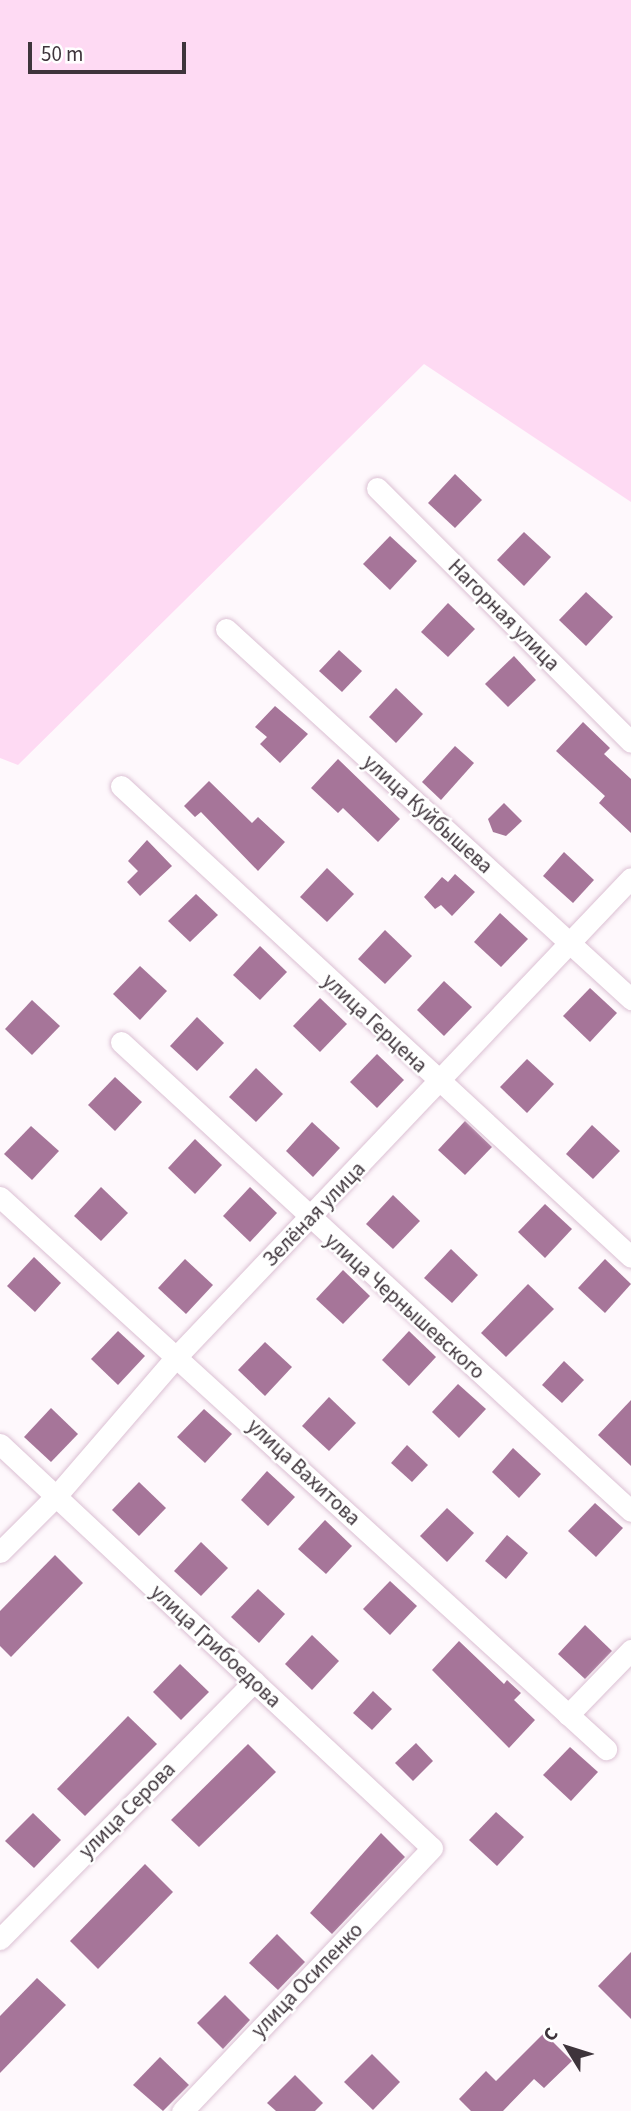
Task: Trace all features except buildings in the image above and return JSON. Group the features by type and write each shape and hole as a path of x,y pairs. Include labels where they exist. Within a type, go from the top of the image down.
{"street":[{"name":"Нагорная улица","path":"377,488 631,742"},
{"name":"улица Куйбышева","path":"226,629 631,999"},
{"name":"улица Герцена","path":"121,786 440,1084 631,1257"},
{"name":"Зелёная улица","path":"0,1552 57,1495 177,1356 440,1084 631,878"},
{"name":"улица Чернышевского","path":"121,1042 310,1220 631,1511"},
{"name":"улица Вахитова","path":"0,1197 606,1749"},
{"name":"улица Грибоедова","path":"0,1444 432,1848"},
{"path":"568,1715 631,1650"},
{"name":"улица Серова","path":"0,1939 254,1681"},
{"name":"улица Осипенко","path":"182,2111 432,1848"}],"shaded area":[{"path":"0,0 631,0 631,502 424,364 18,765 0,758"}]}
